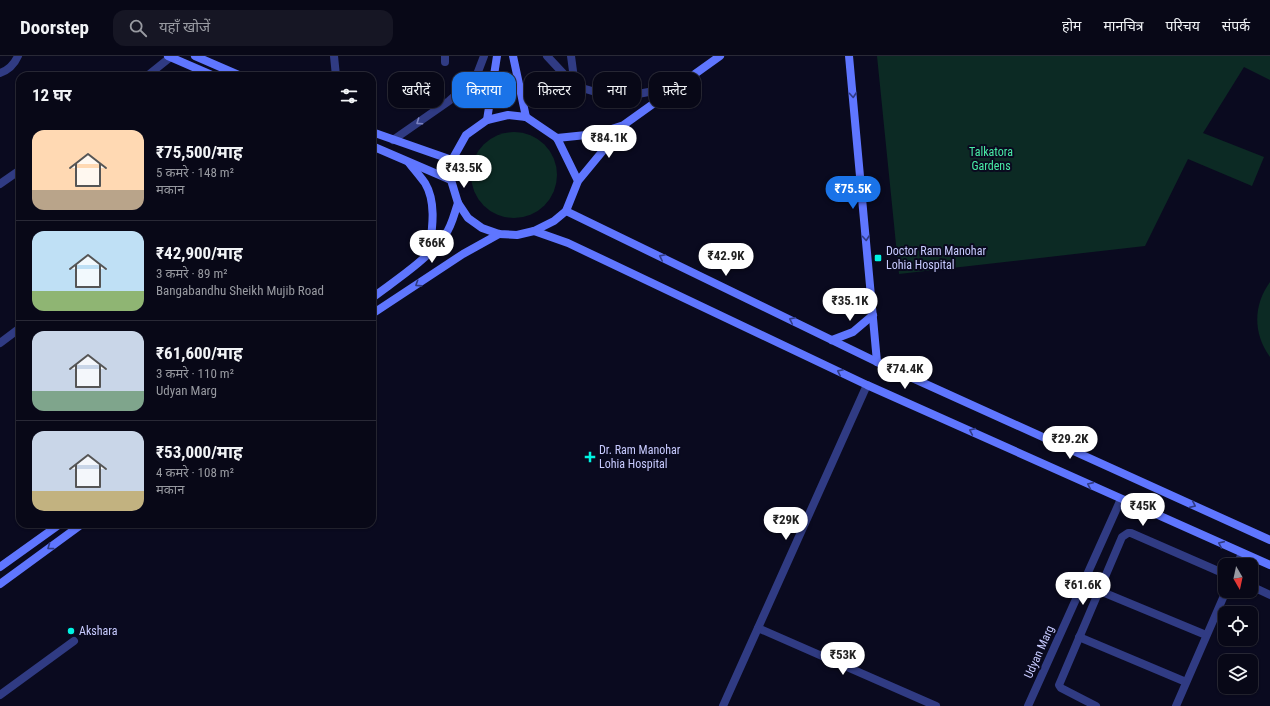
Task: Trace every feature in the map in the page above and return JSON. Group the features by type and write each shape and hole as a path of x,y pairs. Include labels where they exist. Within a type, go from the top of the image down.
{"main road":[{"path":"195,56 232,72"},
{"path":"487,120 496,56"},
{"path":"513,56 526,117"},
{"path":"694,72 711,58 720,56"},
{"path":"849,56 877,362"},
{"path":"171,57 205,72"},
{"path":"578,181 557,138 526,117 508,115 487,120 466,135 452,160 451,180 458,203 468,218 482,228 499,234 517,235 534,231 554,222 566,211 578,181 625,124 649,106"},
{"path":"557,138 596,134 625,124"},
{"path":"376,134 452,160"},
{"path":"376,148 451,180"},
{"path":"409,163 424,182 432,203 431,235 428,254"},
{"path":"376,295 428,254 445,234 452,222 458,203"},
{"path":"566,211 877,362 1270,540"},
{"path":"534,231 568,243 632,272 867,385 1270,565"},
{"path":"376,311 463,254 499,234"},
{"path":"832,340 853,332 873,315"},
{"path":"0,567 54,528"},
{"path":"0,584 77,528"}],"street":[{"path":"0,73 8,70 15,63 18,56"},
{"path":"334,56 336,72"},
{"path":"393,140 449,102 476,78 484,56"},
{"path":"547,56 562,72"},
{"path":"571,56 573,72"},
{"path":"152,72 171,57"},
{"path":"585,89 606,95 638,94 649,92"},
{"path":"0,184 16,173"},
{"path":"0,343 16,331"},
{"path":"723,706 867,385"},
{"name":"Udyan Marg","path":"1028,706 1121,499"},
{"path":"1096,706 1060,688 1059,685 1122,537 1128,533 1218,571"},
{"path":"1240,558 1242,553"},
{"path":"1083,584 1206,635"},
{"path":"1258,589 1270,595"},
{"path":"1176,706 1223,598"},
{"path":"758,628 936,706"},
{"path":"1079,637 1186,682"},
{"path":"0,695 74,641"}],"green space":[{"name":"Talkatora Gardens","path":"877,56 1270,56 1270,80 1244,67 1203,133 1264,157 1252,186 1188,159 1145,246 899,274"},
{"path":"514,132 531,135 545,144 554,158 557,175 554,192 545,206 531,215 514,218 497,215 483,206 474,192 471,175 474,158 483,144 497,135"},
{"path":"1270,282 1270,357 1260,339 1257,320 1260,300"}],"place":[{"name":"Doctor Ram Manohar Lohia Hospital","path":"878,258"},
{"name":"Dr. Ram Manohar Lohia Hospital","path":"590,457"},
{"name":"Akshara","path":"71,631"}]}
